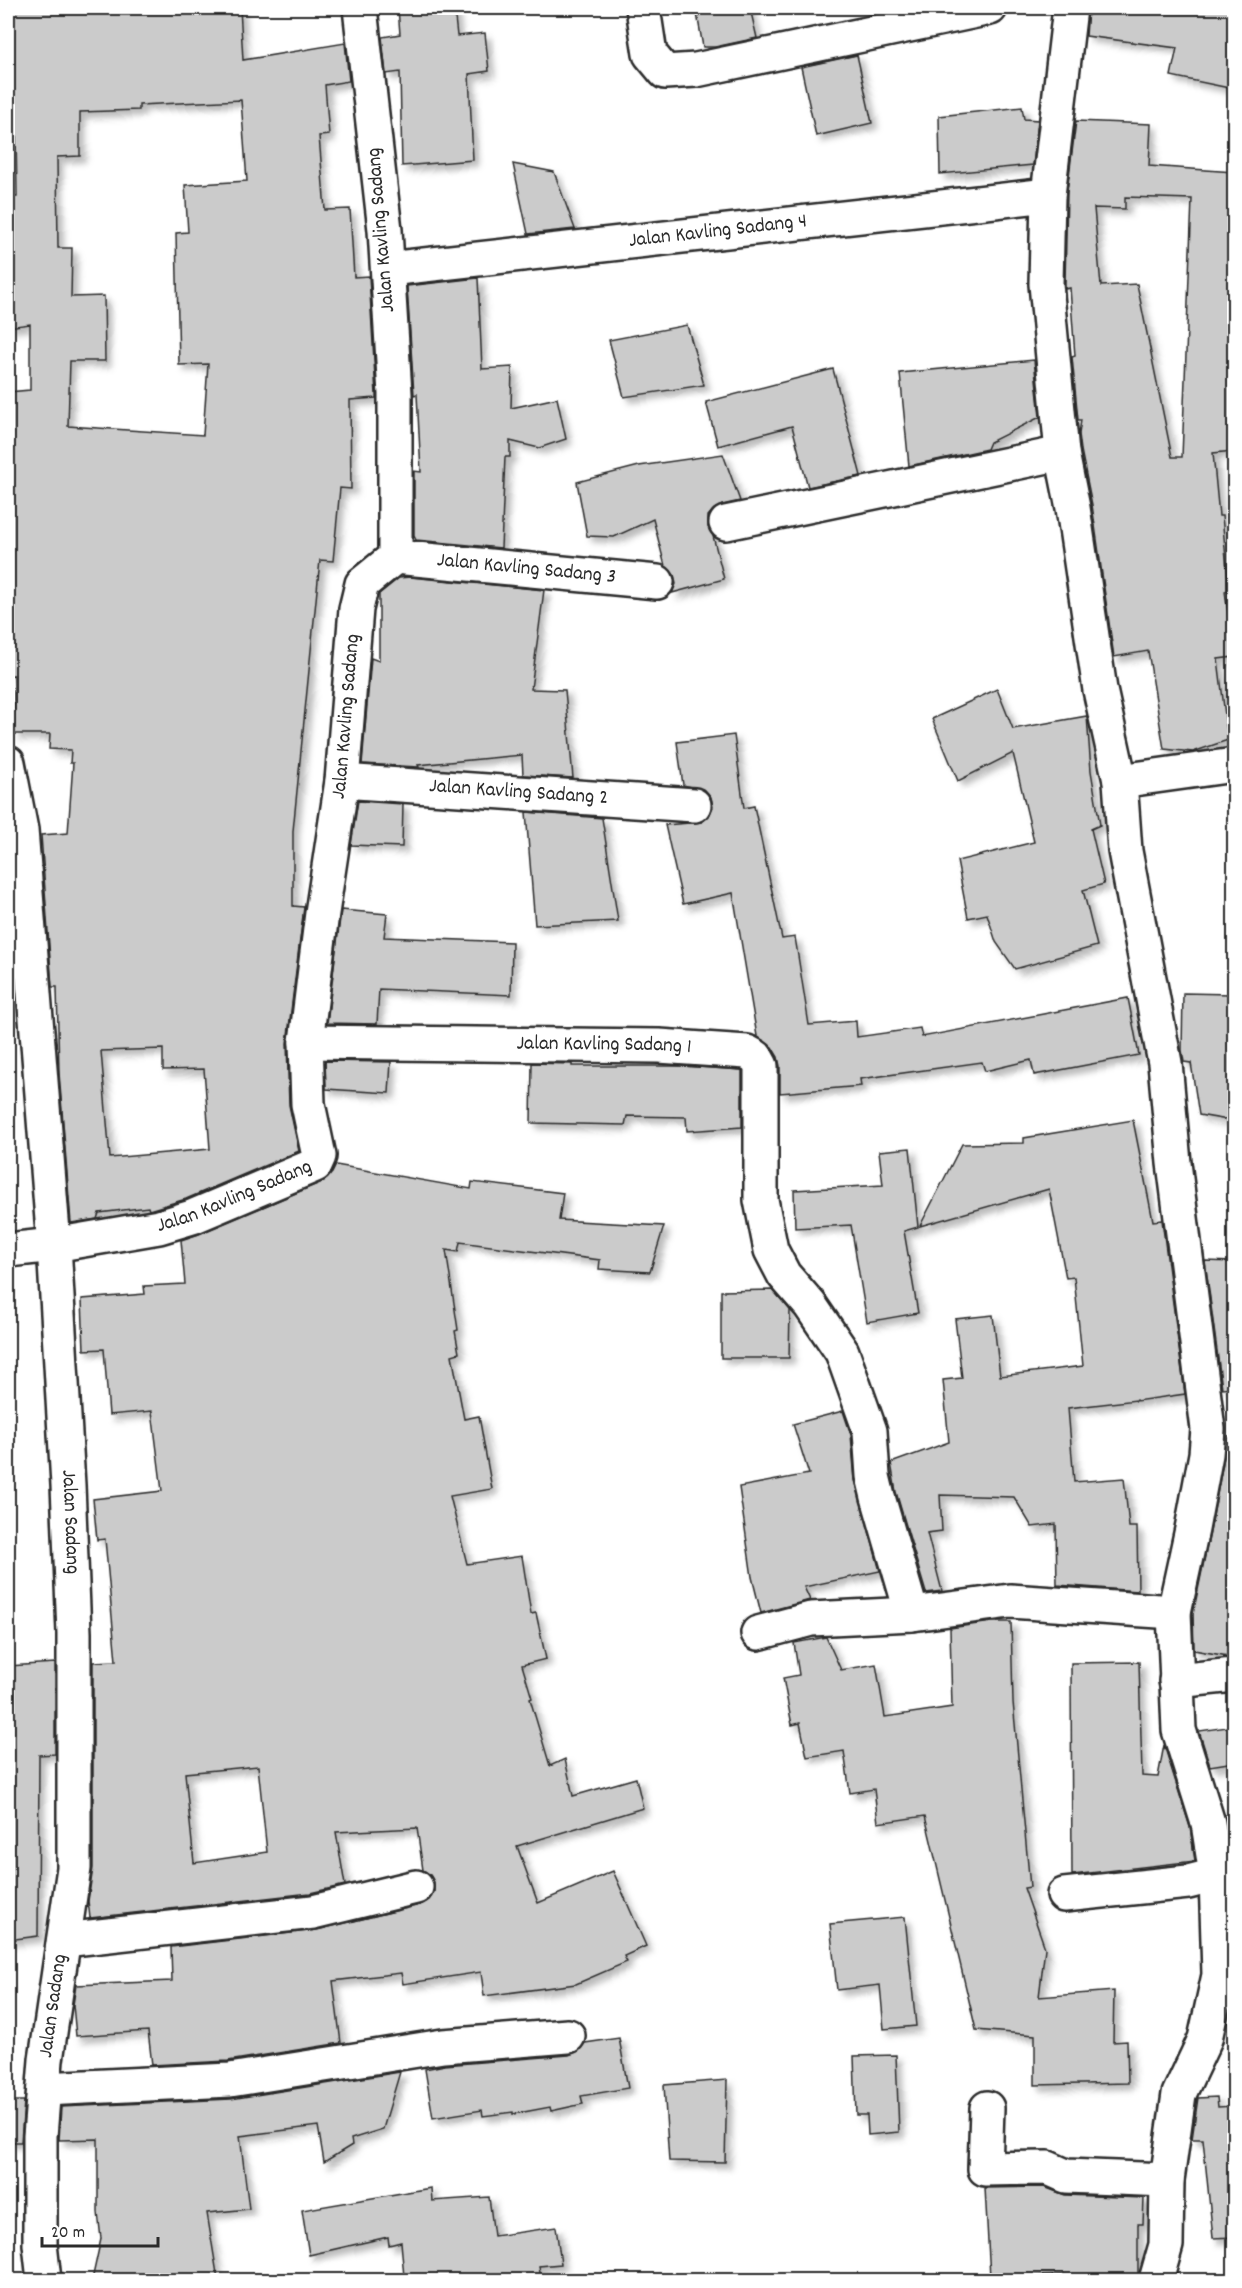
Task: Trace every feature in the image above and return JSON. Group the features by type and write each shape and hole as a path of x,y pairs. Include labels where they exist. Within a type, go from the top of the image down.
{"street":[{"name":"Jalan Kavling Sadang","path":"8,1250 54,1245 159,1227 192,1217 315,1165 319,1156 308,1104 306,1042 342,781 356,609 362,584 395,557 395,394 385,230 360,8"},
{"path":"643,8 650,54 665,72 696,70 990,8"},
{"path":"1070,8 1048,195 1046,284 1062,453 1073,508 1100,690 1120,781 1125,851 1165,1063 1174,1163 1208,1430 1206,1454 1192,1529 1174,1612 1179,1730 1208,1823 1216,1875 1219,1975 1205,2039 1179,2094 1167,2180 1166,2245 1156,2280"},
{"name":"Jalan Kavling Sadang 4","path":"387,269 1048,195"},
{"path":"726,523 1062,453"},
{"name":"Jalan Kavling Sadang 3","path":"395,557 657,582"},
{"path":"1120,781 1234,765"},
{"name":"Jalan Sadang","path":"9,776 21,831 54,1245 74,1633 74,1868 44,2089 40,2148 40,2244 44,2280"},
{"name":"Jalan Kavling Sadang 2","path":"342,781 694,805"},
{"name":"Jalan Kavling Sadang 1","path":"306,1042 659,1046 747,1052 756,1057 761,1066 761,1200 771,1251 784,1275 810,1305 842,1352 870,1431 873,1476 912,1614"},
{"path":"758,1633 811,1619 912,1614 1010,1601 1174,1612"},
{"path":"1176,1681 1234,1675"},
{"path":"1064,1895 1188,1882 1216,1875"},
{"path":"63,1940 313,1912 416,1887"},
{"path":"44,2089 230,2080 443,2046 568,2036"},
{"path":"987,2108 985,2169 1048,2168 1066,2176 1167,2180"}],"building":[{"path":"8,8 240,8 243,60 345,43 349,81 325,85 329,135 319,136 325,210 350,209 354,277 369,276 376,395 376,398 350,400 351,489 340,488 333,561 320,560 293,831 293,906 304,907 287,1043 289,1105 299,1151 186,1199 149,1210 148,1207 99,1213 97,1219 71,1223 59,1073 57,987 52,987 41,835 68,833 73,763 70,763 71,750 49,749 50,734 14,734 14,675 8,676 8,392 30,390 30,324 8,327 8,197 17,197 16,131 8,132","holes":["241,100 247,181 185,185 188,232 176,233 179,365 208,364 203,435 68,426 70,361 105,361 104,296 71,297 72,248 58,248 57,157 80,156 80,112 139,110 139,105","163,1049 163,1070 204,1069 210,1149 110,1158 101,1051"]},
{"path":"398,8 454,8 457,36 485,33 489,71 469,74 473,160 402,166 400,72 386,74 382,37 400,34"},
{"path":"696,8 750,8 757,38 715,47 703,47"},
{"path":"1088,8 1234,8 1234,89 1171,76 1177,48 1086,36"},
{"path":"857,55 872,123 816,136 801,67"},
{"path":"1022,107 1024,119 1038,120 1033,165 940,174 939,116"},
{"path":"1076,121 1151,124 1149,166 1234,172 1234,451 1213,453 1219,516 1222,516 1229,590 1225,591 1234,657 1218,659 1228,740 1193,752 1164,749 1148,651 1114,657 1092,505 1079,434 1081,420 1078,420 1072,357 1075,356 1070,288 1065,289 1067,192","holes":["1125,197 1192,199 1182,457 1172,457 1137,284 1101,286 1094,208 1125,209"]},
{"path":"513,164 554,172 575,229 528,234"},
{"path":"478,278 482,369 512,367 511,408 557,398 566,439 539,448 510,441 510,457 505,457 501,548 416,540 414,536 414,471 421,472 417,394 414,395 407,286"},
{"path":"687,325 704,385 624,397 609,340"},
{"path":"1034,360 1040,417 990,442 987,449 909,466 900,373"},
{"path":"833,369 861,476 808,487 792,426 718,446 706,402"},
{"path":"723,454 740,501 722,505 708,516 708,527 713,536 724,579 672,593 676,584 674,575 665,566 653,519 614,537 587,536 577,482 639,466"},
{"path":"410,577 544,590 531,689 565,690 573,778 523,775 522,755 418,765 419,767 362,764 371,658 379,661 379,594 399,578"},
{"path":"997,689 1013,729 1087,716 1091,771 1100,825 1091,829 1104,884 1083,890 1097,946 1015,969 996,942 987,914 968,918 957,861 1034,842 1013,753 958,781 932,719"},
{"path":"734,735 744,808 754,806 782,939 795,937 809,1025 856,1021 857,1037 920,1028 922,1037 1128,998 1139,1055 1034,1075 1031,1060 985,1071 982,1062 860,1079 861,1086 780,1093 778,1057 772,1047 757,1036 733,893 683,904 665,825 702,822 709,816 713,807 711,797 705,790 683,785 677,742"},
{"path":"358,801 403,804 402,847 351,845"},
{"path":"526,812 602,818 618,921 535,925"},
{"path":"341,910 387,914 384,937 512,942 511,995 379,989 377,1024 327,1023"},
{"path":"1183,993 1231,994 1230,1033 1234,1034 1234,1121 1199,1115 1191,1063 1184,1062 1182,1050"},
{"path":"325,1061 391,1062 389,1093 326,1089"},
{"path":"532,1063 572,1064 572,1066 682,1066 742,1070 742,1127 687,1131 686,1117 627,1116 625,1125 531,1123"},
{"path":"1133,1120 1153,1221 1162,1220 1185,1394 1068,1408 1074,1482 1124,1478 1129,1527 1137,1527 1138,1591 1057,1585 1056,1524 1032,1527 1014,1497 940,1495 942,1531 927,1533 942,1591 926,1593 896,1492 891,1463 949,1442 943,1380 962,1378 955,1319 993,1315 1000,1376 1083,1366 1074,1277 1066,1278 1049,1189 920,1226 962,1144 1024,1143 1024,1138"},
{"path":"910,1148 918,1227 904,1231 918,1313 867,1322 851,1225 795,1228 794,1190 883,1185 879,1151"},
{"path":"336,1165 471,1189 472,1182 563,1193 559,1220 664,1226 650,1272 599,1269 600,1260 460,1242 458,1252 446,1250 458,1330 455,1331 459,1353 452,1355 464,1419 479,1416 492,1489 450,1496 467,1564 522,1556 531,1614 536,1613 546,1659 522,1665 550,1766 565,1759 573,1796 636,1778 643,1808 517,1846 538,1903 613,1871 646,1946 624,1956 627,1962 576,1984 484,1996 481,1972 403,1984 401,1973 333,1981 341,2043 228,2061 152,2065 148,2031 76,2036 73,2005 76,1985 172,1981 171,1947 317,1930 420,1905 429,1900 434,1892 434,1882 423,1870 417,1828 336,1832 345,1885 310,1893 90,1918 88,1901 93,1868 93,1662 116,1661 105,1539 97,1540 93,1499 162,1491 152,1411 109,1415 104,1349 84,1350 82,1299 145,1294 144,1286 185,1284 181,1240 322,1182 332,1173","holes":["258,1766 267,1852 194,1863 185,1773"]},
{"path":"1205,1261 1234,1262 1234,1387 1222,1388"},
{"path":"773,1290 790,1310 789,1358 721,1358 721,1291"},
{"path":"843,1411 851,1435 855,1480 880,1571 804,1587 810,1600 761,1613 752,1577 739,1487 809,1474 793,1424"},
{"path":"1226,1436 1234,1436 1234,1657 1194,1650 1193,1614 1224,1457"},
{"path":"992,1622 1011,1622 1013,1702 1030,1887 1024,1888 1045,1948 1039,1997 1114,1991 1113,2042 1127,2041 1128,2083 1035,2085 1035,2035 976,2030 925,1816 878,1823 874,1789 850,1793 844,1751 807,1757 800,1723 792,1725 783,1678 799,1675 794,1643 826,1637 841,1670 876,1664 885,1717 952,1707 950,1628"},
{"path":"1139,1662 1142,1776 1158,1777 1164,1745 1190,1827 1195,1861 1072,1875 1071,1663"},
{"path":"55,1663 55,1754 39,1755 38,1936 8,1940 8,1666"},
{"path":"1234,1726 1234,1762 1210,1766 1199,1731"},
{"path":"905,1917 916,2026 884,2029 880,1985 837,1990 830,1924"},
{"path":"619,2038 628,2088 581,2096 583,2104 551,2111 550,2107 513,2114 513,2112 483,2116 482,2110 433,2118 425,2069 445,2065 569,2055 579,2051 585,2043"},
{"path":"896,2055 899,2132 868,2135 867,2115 856,2115 854,2056"},
{"path":"400,2072 383,2129 351,2139 352,2145 324,2162 318,2126 240,2136 249,2209 207,2213 218,2280 92,2280 101,2239 98,2212 98,2139 59,2140 61,2107 231,2099"},
{"path":"727,2080 725,2162 669,2161 664,2085"},
{"path":"1217,2097 1218,2107 1234,2106 1234,2237 1213,2238 1203,2139 1192,2139 1198,2098"},
{"path":"8,2101 24,2101 21,2142 8,2142"},
{"path":"1044,2187 1065,2195 1144,2198 1143,2224 1138,2224 1138,2278 1064,2280 1064,2275 990,2277 985,2188"},
{"path":"431,2188 432,2201 489,2197 494,2236 556,2227 561,2264 539,2266 541,2280 431,2280 430,2275 404,2277 401,2242 389,2245 388,2237 309,2255 302,2210"}]}
